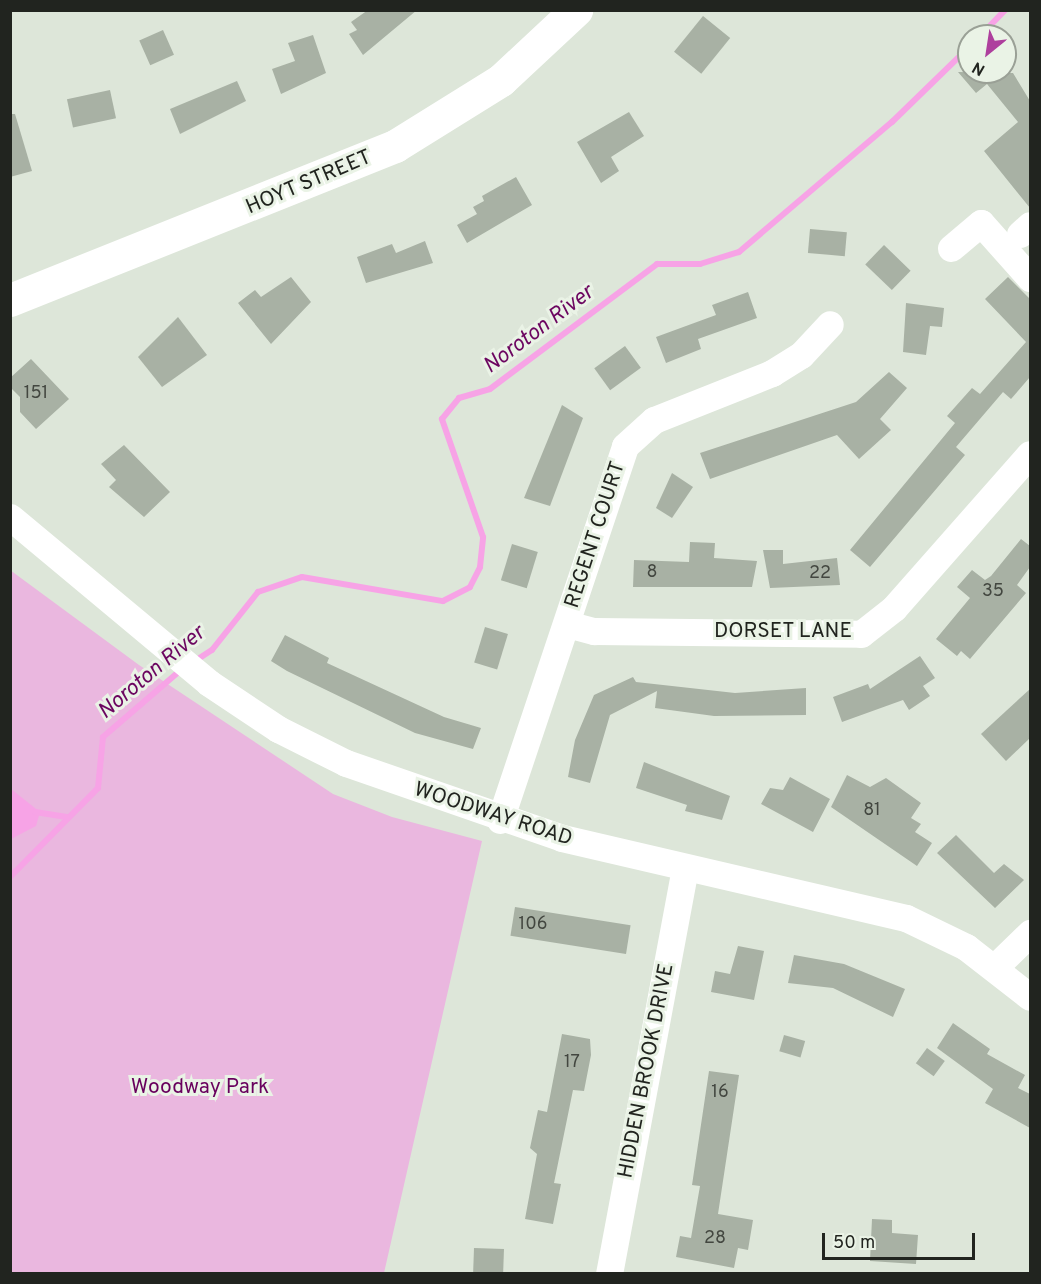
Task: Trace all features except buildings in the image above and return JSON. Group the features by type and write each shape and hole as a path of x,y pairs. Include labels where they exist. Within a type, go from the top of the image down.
{"main road":[{"name":"HOYT STREET","path":"10,300 404,141 501,80 576,10"}],"street":[{"path":"951,248 981,223 1030,278"},
{"name":"REGENT COURT","path":"500,820 567,624 612,474 636,432 772,374 801,355 830,324"},
{"name":"DORSET LANE","path":"567,624 594,631 861,634 894,608 1030,454"},
{"name":"WOODWAY ROAD","path":"10,517 198,674 304,743 500,820 686,869 906,918 994,967 1030,997"},
{"name":"HIDDEN BROOK DRIVE","path":"609,1274 686,869"},
{"path":"994,967 1030,933"}],"green space":[{"name":"Woodway Park","path":"10,570 139,665 333,794 392,817 482,841 384,1273 11,1273"}],"shaded area":[{"path":"11,789 40,812 36,826 11,839"}],"waterway":[{"name":"Noroton River","path":"992,24 1005,10"},
{"name":"Noroton River","path":"195,661 212,650 258,592 302,577 443,601 470,587 480,567 483,537 442,419 459,398 490,389 657,264 700,264 739,252 892,122 957,59"},
{"name":"Noroton River","path":"10,877 98,788 103,737 181,670"},
{"path":"35,812 67,817"}]}
